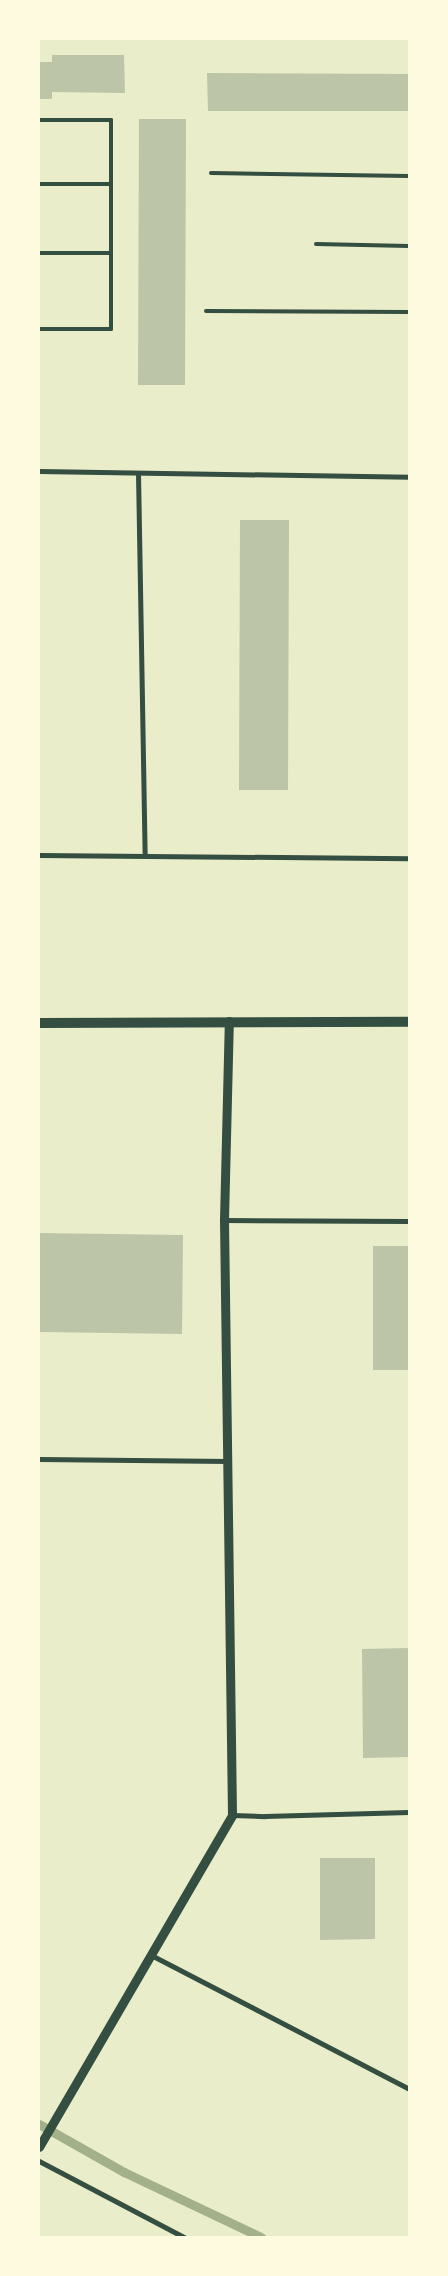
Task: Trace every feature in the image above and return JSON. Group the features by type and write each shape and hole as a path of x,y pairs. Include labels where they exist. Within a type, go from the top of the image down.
{"main road":[{"path":"39,1022 409,1022"}],"street":[{"path":"39,471 409,477"},
{"path":"138,473 145,856"},
{"path":"39,855 409,858"},
{"path":"40,2145 232,1815 224,1220 229,1021"},
{"path":"224,1220 409,1221"},
{"path":"39,1460 228,1461"},
{"path":"232,1815 265,1816 409,1812"},
{"path":"151,1955 409,2089"},
{"path":"39,2161 184,2237"}],"lane":[{"path":"39,120 111,120 111,330 39,329"},
{"path":"211,172 409,176"},
{"path":"39,184 111,184"},
{"path":"316,244 409,246"},
{"path":"39,253 111,253"},
{"path":"206,311 409,312"}],"building":[{"path":"52,55 124,55 125,93 52,92 52,99 39,99 39,62 52,62"},
{"path":"207,73 409,74 409,111 208,111"},
{"path":"139,119 186,119 185,385 138,385"},
{"path":"240,520 289,520 288,790 239,790"},
{"path":"39,1233 183,1235 182,1334 39,1332"},
{"path":"373,1246 409,1246 409,1370 373,1370"},
{"path":"409,1648 409,1757 363,1758 362,1649"},
{"path":"320,1858 375,1858 375,1939 320,1940"}],"waterway":[{"path":"39,2124 124,2172 261,2237"}]}
